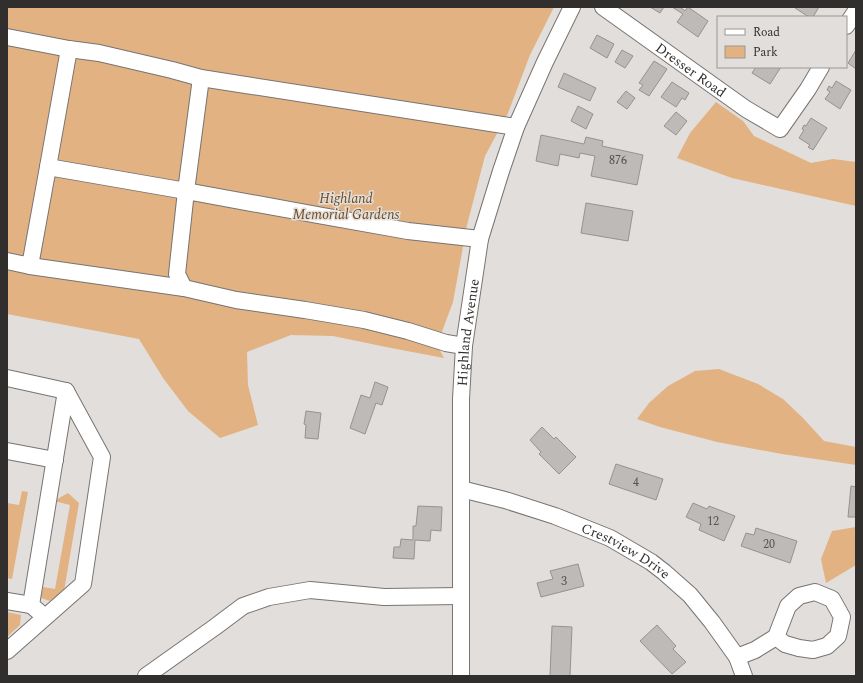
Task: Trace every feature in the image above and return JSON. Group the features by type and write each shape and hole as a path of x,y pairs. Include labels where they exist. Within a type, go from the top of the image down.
{"street":[{"name":"Highland Avenue","path":"461,676 461,399 464,346 480,239 516,127 545,62 572,7"},
{"name":"Dresser Road","path":"603,7 746,109 780,129 820,68"},
{"path":"847,24 856,11"},
{"path":"7,37 100,54 201,78 516,127"},
{"path":"30,266 69,49"},
{"path":"184,288 177,274 201,78"},
{"path":"48,167 400,229 480,239"},
{"path":"7,262 184,288 236,300 364,320 408,331 446,343 464,346"},
{"path":"7,378 66,391 102,457 83,584 7,651"},
{"path":"32,605 66,391"},
{"path":"7,451 55,460"},
{"name":"Crestview Drive","path":"462,489 505,500 555,516 610,538 651,562 690,595 712,622 737,657 744,676"},
{"path":"146,676 243,606 269,597 310,590 384,597 460,596"},
{"path":"7,601 32,605 45,617"},
{"path":"737,657 755,650 776,637"}],"green space":[{"name":"Highland Memorial Gardens","path":"7,7 554,7 530,55 508,113 485,156 467,225 453,302 437,345 444,358 333,336 291,335 247,352 248,385 258,425 220,438 188,411 163,378 139,339 7,314"},
{"path":"716,102 743,121 754,136 811,163 833,159 856,162 856,206 732,178 677,158 690,133"},
{"path":"719,369 758,384 783,399 824,441 856,447 856,465 782,454 717,442 660,427 637,419 649,403 668,386 695,371"},
{"path":"22,491 28,492 12,579 7,578 7,503 19,505"},
{"path":"68,493 79,503 64,591 50,601 41,598 43,587 55,589 70,505 54,501"},
{"path":"856,527 856,565 826,583 821,559 832,531"},
{"path":"7,612 21,615 20,625 7,637"}],"building":[{"path":"650,7 664,7 660,13"},
{"path":"672,7 680,7 685,11 688,7 708,21 698,37 677,22 683,14"},
{"path":"819,7 814,16 807,16 795,8"},
{"path":"597,35 614,44 607,58 590,48"},
{"path":"622,50 633,56 625,68 615,62"},
{"path":"856,50 856,69 848,63"},
{"path":"654,61 667,69 649,96 639,90 643,85 639,83"},
{"path":"755,68 780,68 770,84 752,73"},
{"path":"564,73 596,88 590,101 558,87"},
{"path":"836,81 851,90 840,109 825,99 830,92 827,90 829,86 832,88"},
{"path":"672,82 689,93 685,100 682,98 676,107 661,97"},
{"path":"626,91 635,98 627,109 617,102"},
{"path":"578,106 593,114 586,129 571,121"},
{"path":"676,112 687,121 676,135 664,126"},
{"path":"811,118 827,128 813,150 808,147 810,145 799,138 804,130 802,129 804,125 806,126"},
{"path":"541,135 584,144 586,137 603,141 602,146 643,155 637,185 591,176 595,156 580,153 579,158 560,154 558,166 536,161"},
{"path":"586,203 633,211 628,241 581,233"},
{"path":"375,382 388,387 382,405 376,403 365,434 350,428 361,395 370,398"},
{"path":"306,411 321,413 318,439 305,438 306,425 304,424"},
{"path":"542,427 554,439 556,437 576,457 559,474 539,454 541,452 530,440"},
{"path":"616,464 663,479 656,500 609,484"},
{"path":"851,486 856,487 856,517 848,517"},
{"path":"693,503 707,509 709,506 735,516 724,541 699,530 701,524 686,517"},
{"path":"418,506 442,507 441,531 431,530 430,541 415,540 414,559 393,558 394,547 400,547 401,539 413,540 413,526 416,526"},
{"path":"756,528 797,541 790,563 741,546 746,533 754,535"},
{"path":"578,564 584,586 541,597 537,583 553,579 550,571"},
{"path":"657,625 676,646 673,649 686,662 672,674 640,641"},
{"path":"552,626 572,627 570,676 550,676"}]}
